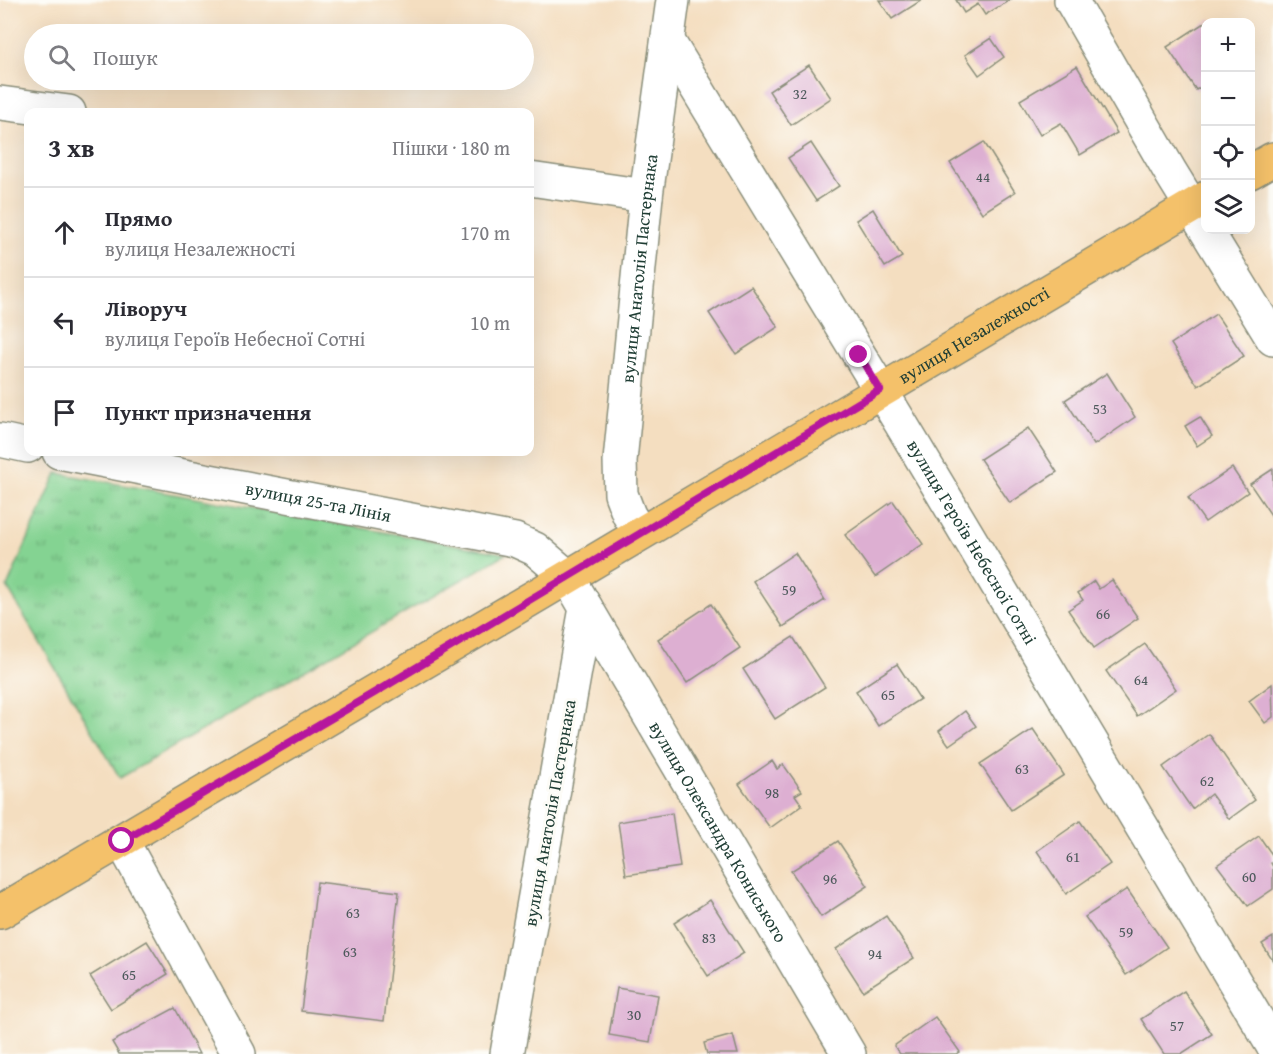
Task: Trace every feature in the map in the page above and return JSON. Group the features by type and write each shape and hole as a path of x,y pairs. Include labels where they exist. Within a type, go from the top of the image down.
{"main road":[{"path":"1255,170 1273,159"},
{"name":"вулиця Незалежності","path":"0,912 1198,203"}],"street":[{"name":"вулиця Анатолія Пастернака","path":"640,533 629,515 621,494 620,461 646,196 673,0"},
{"path":"1071,0 1198,203 1273,339"},
{"name":"вулиця Героїв Небесної Сотні","path":"668,41 1273,1046"},
{"path":"0,103 38,108"},
{"path":"534,180 646,196"},
{"path":"0,440 24,445"},
{"name":"вулиця 25-та Лінія","path":"79,456 515,540 535,549 568,577"},
{"path":"568,577 586,608"},
{"name":"вулиця Анатолія Пастернака","path":"507,1054 586,608"},
{"name":"вулиця Олександра Кониського","path":"586,608 849,1054"},
{"path":"122,841 239,1054"}],"green space":[{"path":"57,473 506,554 120,778 7,587"}],"building":[{"path":"879,0 922,0 892,19"},
{"path":"956,0 1010,0 985,15 978,4 964,13"},
{"path":"1201,25 1201,87 1196,90 1167,47"},
{"path":"991,38 1004,57 979,75 965,55"},
{"path":"809,65 831,98 791,125 769,91"},
{"path":"1077,66 1117,133 1080,155 1061,123 1040,135 1020,100"},
{"path":"984,142 1015,192 982,213 950,163"},
{"path":"811,143 839,186 816,201 788,158"},
{"path":"873,209 902,257 885,267 856,220"},
{"path":"751,286 778,327 736,354 709,313"},
{"path":"1216,314 1244,356 1198,386 1171,344"},
{"path":"1107,373 1135,417 1094,445 1065,400"},
{"path":"1200,417 1212,436 1197,446 1185,426"},
{"path":"1028,428 1057,472 1010,503 980,459"},
{"path":"1232,468 1248,492 1205,522 1188,498"},
{"path":"1273,469 1273,518 1250,484"},
{"path":"893,501 923,544 875,577 845,535"},
{"path":"795,553 825,600 783,627 753,581"},
{"path":"1112,580 1138,618 1094,648 1068,610 1083,600 1078,593 1094,581 1099,589"},
{"path":"711,604 740,648 687,683 658,639"},
{"path":"793,637 825,687 775,719 743,669"},
{"path":"1145,644 1176,689 1137,716 1106,671"},
{"path":"897,664 920,699 878,726 856,691"},
{"path":"1272,684 1273,717 1265,723 1249,701"},
{"path":"965,711 976,726 949,745 939,731"},
{"path":"1033,729 1064,775 1011,810 980,764"},
{"path":"1209,734 1255,800 1229,819 1211,794 1192,809 1163,767"},
{"path":"772,761 777,769 783,764 802,791 795,795 802,805 770,828 739,784"},
{"path":"672,813 680,867 626,875 618,822"},
{"path":"1080,821 1110,864 1066,894 1037,851"},
{"path":"1259,836 1273,856 1271,863 1273,889 1248,906 1217,865"},
{"path":"838,841 868,886 821,917 791,871"},
{"path":"317,882 399,892 384,1021 301,1011"},
{"path":"1127,889 1167,947 1126,975 1085,917"},
{"path":"710,900 744,953 708,976 674,923"},
{"path":"886,916 914,958 863,991 836,949"},
{"path":"1273,937 1273,961 1262,944"},
{"path":"147,941 168,974 111,1009 90,976"},
{"path":"617,988 658,995 650,1042 609,1035"},
{"path":"1184,991 1212,1034 1181,1054 1164,1054 1141,1019"},
{"path":"175,1008 199,1054 119,1054 112,1042"},
{"path":"935,1017 960,1052 957,1054 900,1054 894,1046"},
{"path":"733,1035 738,1054 707,1054 704,1043"}],"route":[{"path":"122,841 880,390 859,355"}]}
